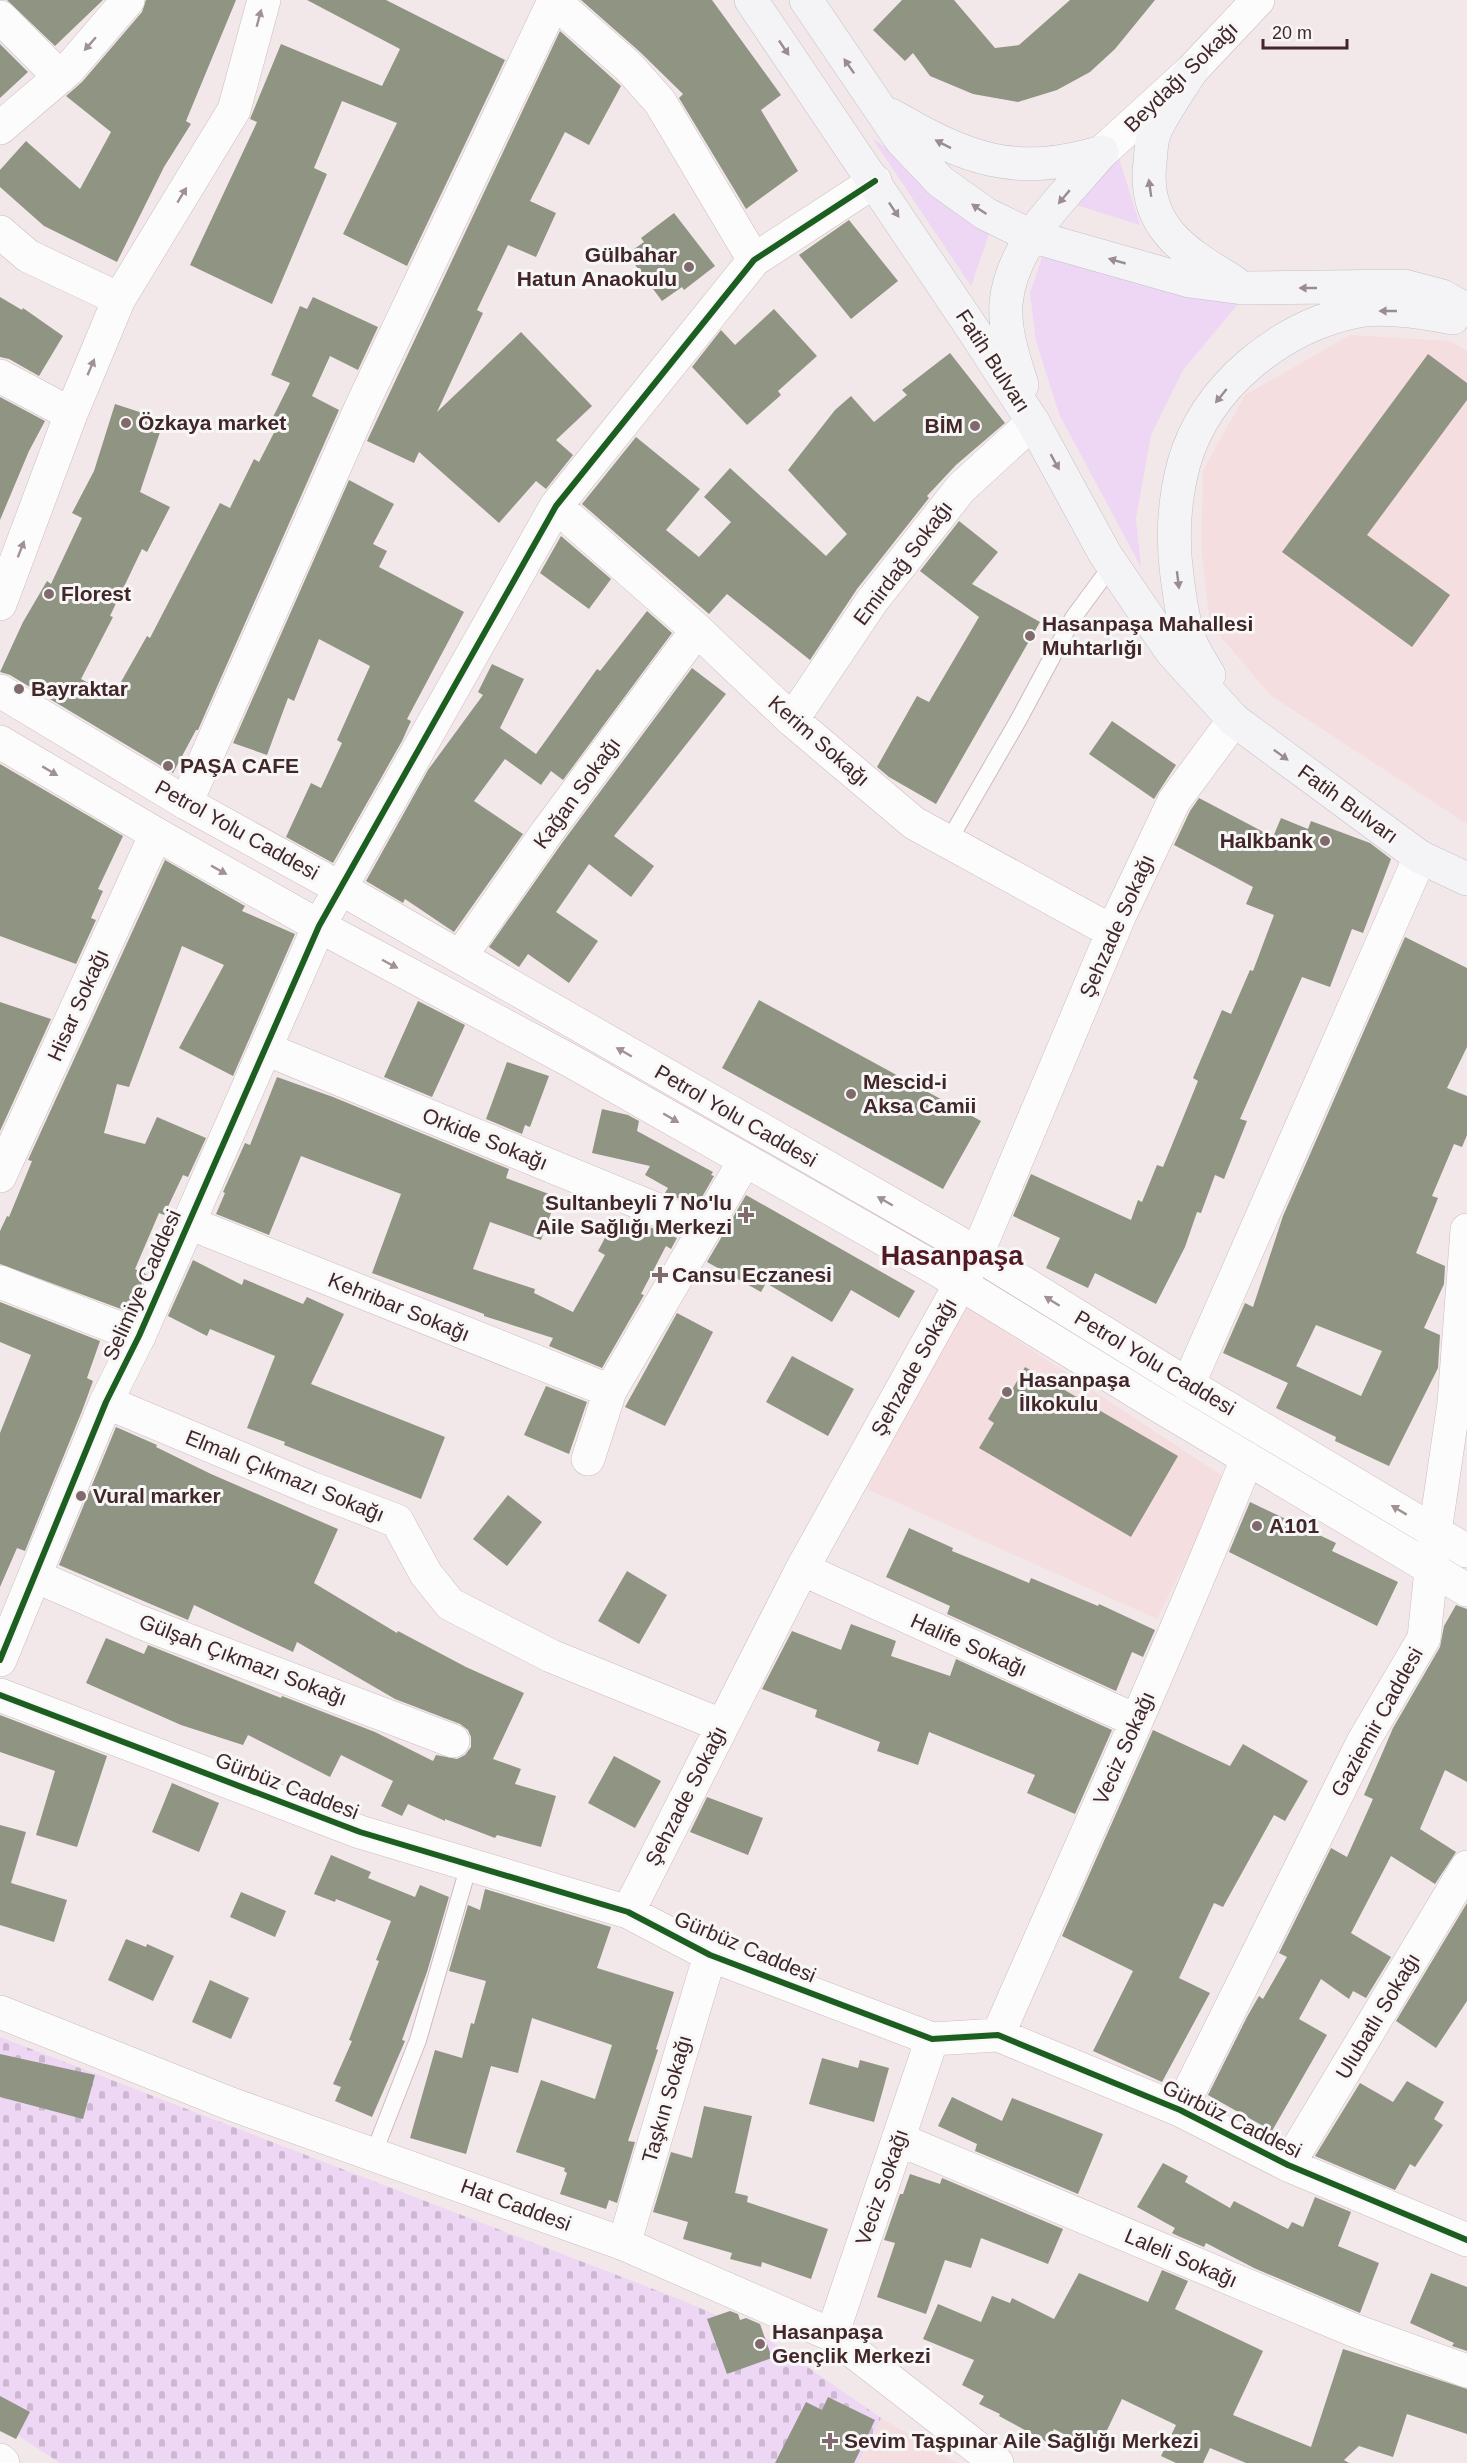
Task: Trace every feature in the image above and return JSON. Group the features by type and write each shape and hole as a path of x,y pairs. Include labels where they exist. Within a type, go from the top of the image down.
{"main road":[{"name":"Fatih Bulvarı","path":"751,0 875,182 1033,422 1112,565 1171,651 1234,720 1420,857 1467,879"},
{"path":"806,0 901,140 941,182 986,214 1031,236 1189,282 1243,288 1404,286 1442,296 1467,310"},
{"path":"1192,70 1154,135 1148,179 1153,207 1168,234 1188,254 1243,288"},
{"path":"879,108 950,147 980,158 1013,164 1050,164 1076,160 1102,152"},
{"path":"1033,422 1009,340 1006,303 1015,271 1031,236 1102,152"},
{"name":"Fatih Bulvarı","path":"1234,720 1191,642 1181,603 1175,559 1174,525 1184,462 1217,398 1238,376 1277,343 1313,326 1359,311 1416,311 1467,321"}],"street":[{"path":"0,128 60,77 128,0"},
{"path":"0,604 71,414 119,299 234,110 264,0"},
{"path":"186,803 363,403 554,0 628,66 660,102 754,260"},
{"name":"Beydağı Sokağı","path":"1102,152 1192,70 1258,0"},
{"path":"0,17 60,77"},
{"name":"Selimiye Caddesi","path":"0,1660 106,1402 139,1336 319,926 556,506 754,260 875,182"},
{"path":"0,232 28,256 119,299"},
{"path":"0,376 71,414"},
{"name":"Emirdağ Sokağı","path":"792,720 872,601 961,488 1033,422"},
{"name":"Kerim Sokağı","path":"556,506 697,630 792,720 914,823 1113,932"},
{"name":"Kağan Sokağı","path":"460,957 547,832 697,630"},
{"name":"Petrol Yolu Caddesi","path":"0,691 186,803 340,888 977,1254 1188,1385 1467,1551"},
{"name":"Şehzade Sokağı","path":"628,1912 802,1569 977,1254 1113,932 1174,801 1234,720"},
{"name":"Petrol Yolu Caddesi","path":"0,742 319,926 571,1061 960,1283 1247,1459 1467,1590"},
{"name":"Hisar Sokağı","path":"0,1176 156,834"},
{"path":"1188,1385 1420,857"},
{"name":"Orkide Sokağı","path":"266,1049 704,1229"},
{"path":"588,1459 610,1391 745,1160"},
{"name":"Kehribar Sokağı","path":"189,1222 610,1391"},
{"name":"Gaziemir Caddesi","path":"1180,2110 1363,1742 1424,1638 1433,1570 1435,1532 1454,1402 1467,1230"},
{"path":"0,1282 139,1336"},
{"name":"Elmalı Çıkmazı Sokağı","path":"106,1402 311,1488 397,1521 426,1574 450,1604 551,1656 721,1725"},
{"name":"Veciz Sokağı","path":"998,2036 1135,1720 1185,1614 1247,1459"},
{"name":"Halife Sokağı","path":"802,1569 1135,1720"},
{"name":"Gülşah Çıkmazı Sokağı","path":"34,1576 140,1622 453,1741"},
{"name":"Gürbüz Caddesi","path":"0,1695 360,1832 628,1912 710,1955 932,2039 998,2036 1180,2110 1288,2165 1467,2240"},
{"name":"Ulubatlı Sokağı","path":"1288,2165 1467,1867"},
{"name":"Taşkın Sokağı","path":"624,2244 710,1955"},
{"name":"Hat Caddesi","path":"0,2012 231,2104 624,2244 832,2335 997,2463"},
{"name":"Veciz Sokağı","path":"832,2335 932,2039"},
{"name":"Laleli Sokağı","path":"898,2139 1353,2330 1467,2371"}],"lane":[{"path":"948,842 1019,719 1073,618 1112,565"},
{"path":"373,2155 418,2040 469,1864"}],"shaded area":[{"path":"1350,335 1450,341 1467,351 1467,824 1270,695 1210,624 1201,547 1203,470 1245,395"},
{"name":"Hasanpaşa İlkokulu","path":"964,1305 1227,1479 1157,1619 867,1489"},
{"path":"881,2418 957,2463 858,2463"}],"green space":[{"path":"872,138 992,226 971,286"},
{"path":"1116,149 1140,225 1073,204"},
{"path":"1042,257 1239,303 1183,370 1151,435 1136,519 1141,567 1059,414 1036,341 1030,293"},
{"path":"0,2037 684,2301 763,2336 881,2418 858,2463 60,2463 0,2424"}],"building":[{"path":"7,0 103,0 55,46"},
{"path":"146,0 236,0 186,121 191,124 164,167 117,262 44,226 0,187 0,170 26,141 80,189 111,132 66,96 82,82 142,12"},
{"path":"307,0 386,0 505,60 407,266 343,234 397,123 342,101 314,168 327,174 272,304 190,265 257,122 250,119 281,44 382,86 400,49"},
{"path":"581,0 712,0 781,95 761,110 798,171 746,209 679,98 683,94"},
{"path":"902,0 954,0 995,48 1019,45 1070,0 1155,0 1115,49 1090,72 1057,90 1018,102 973,94 930,76 913,53 905,61 873,30"},
{"path":"560,31 621,86 589,145 565,132 530,201 556,213 536,257 508,245 477,310 483,313 437,412 521,332 592,406 556,440 573,455 546,489 536,481 499,523 419,452 414,463 367,441"},
{"path":"0,44 28,72 0,98"},
{"path":"674,213 715,266 684,290 682,287 662,301 627,254 644,242 641,238"},
{"path":"849,220 898,281 851,319 799,255"},
{"path":"0,297 22,310 23,308 63,336 39,376 9,359 0,357"},
{"path":"313,297 378,327 358,370 330,356 312,396 339,410 198,730 173,773 10,675 0,672 23,622 47,581 51,584 82,518 72,513 94,471 115,404 164,420 140,492 170,507 147,552 142,549 110,616 113,617 81,679 113,696 147,636 150,638 220,503 230,508 254,459 259,462 279,423 272,419 290,383 271,375 300,306 307,309"},
{"path":"774,309 817,356 778,391 781,395 747,425 692,367 721,330 735,345"},
{"path":"950,353 1005,423 956,465 927,496 929,498 857,589 810,660 727,594 709,614 582,504 636,437 700,489 666,530 699,557 731,522 704,497 730,468 826,556 847,534 788,470 835,410 851,396 874,422 907,395 902,390"},
{"path":"1428,354 1467,383 1467,400 1367,535 1450,595 1412,647 1282,552"},
{"path":"0,397 45,421 29,451 0,520"},
{"path":"349,480 394,504 373,544 387,551 379,567 464,612 407,719 411,721 402,741 333,863 286,837 311,783 321,788 342,743 337,740 370,666 319,639 294,701 288,698 267,755 233,743"},
{"path":"959,521 998,552 972,584 1040,622 936,804 889,777 877,767 917,696 929,702 979,617 920,571"},
{"path":"561,536 611,579 589,609 540,573"},
{"path":"647,611 672,633 563,780 551,771 541,785 505,759 474,801 523,834 454,932 405,899 403,903 366,881 428,770 483,695 478,692 492,664 524,679 500,728 536,754 597,669 600,671"},
{"path":"692,668 726,694 614,836 654,866 631,897 589,864 556,912 598,941 569,983 528,954 519,967 489,947 562,843"},
{"path":"1112,721 1176,765 1154,799 1089,754"},
{"path":"0,764 123,836 98,889 103,891 91,918 96,920 76,964 0,936"},
{"path":"1199,798 1273,837 1281,818 1308,829 1311,821 1370,843 1391,859 1363,933 1352,929 1330,987 1302,977 1240,1119 1247,1121 1224,1179 1215,1175 1201,1213 1197,1212 1185,1247 1156,1304 1095,1273 1088,1288 1046,1268 1060,1238 1013,1216 1031,1174 1131,1220 1138,1200 1142,1202 1157,1165 1163,1167 1198,1081 1193,1078 1222,1010 1231,1014 1250,970 1253,971 1274,915 1246,904 1253,887 1174,845 1190,811"},
{"path":"165,860 245,906 242,911 295,934 233,1076 179,1048 224,965 182,946 129,1087 117,1084 104,1133 145,1144 157,1117 206,1138 188,1177 183,1175 164,1215 159,1213 135,1269 146,1274 129,1312 0,1264 0,1231 7,1216 9,1217 32,1161 28,1160"},
{"path":"1405,937 1467,968 1467,1047 1447,1088 1467,1096 1467,1135 1462,1147 1454,1144 1432,1196 1438,1198 1416,1253 1445,1266 1444,1284 1424,1328 1440,1335 1438,1368 1389,1466 1335,1441 1336,1437 1276,1408 1288,1383 1223,1353 1245,1303 1253,1307 1283,1216","holes":["1316,1325 1382,1351 1361,1396 1296,1366"]},
{"name":"Mescid-i Aksa Camii","path":"759,1000 981,1121 943,1189 722,1068"},
{"path":"418,1001 465,1025 432,1097 384,1077"},
{"path":"0,1002 51,1019 0,1131"},
{"path":"507,1062 549,1076 530,1127 525,1125 522,1134 486,1119"},
{"path":"277,1077 333,1097 509,1169 506,1178 557,1197 541,1240 490,1222 473,1269 535,1289 534,1293 573,1312 605,1255 598,1251 616,1217 644,1231 647,1226 677,1238 671,1249 666,1246 641,1294 644,1295 602,1368 549,1346 553,1338 484,1316 484,1314 372,1273 401,1194 301,1156 269,1235 216,1214 225,1193 223,1192 245,1143 250,1145"},
{"path":"602,1109 628,1115 639,1121 637,1131 713,1172 711,1175 714,1176 697,1206 665,1193 668,1188 645,1175 650,1166 592,1153"},
{"path":"746,1195 915,1291 899,1318 851,1290 832,1322 766,1283 761,1292 707,1262"},
{"path":"193,1260 242,1285 244,1279 303,1304 307,1297 344,1314 311,1384 445,1437 421,1499 247,1428 275,1356 210,1329 207,1336 168,1316"},
{"path":"0,1302 100,1341 87,1378 93,1381 82,1411 25,1551 17,1548 0,1587 0,1433 31,1355 0,1342"},
{"path":"677,1313 713,1332 665,1426 625,1407"},
{"path":"792,1356 854,1389 828,1436 766,1402"},
{"path":"1025,1367 1178,1456 1131,1537 979,1448 994,1423 988,1419 1004,1392 1009,1395"},
{"path":"546,1386 587,1402 569,1454 524,1435"},
{"path":"116,1427 157,1445 156,1447 211,1474 338,1529 314,1583 397,1633 398,1631 466,1667 524,1693 493,1759 521,1769 515,1784 556,1796 541,1847 497,1835 495,1838 445,1819 445,1821 408,1804 402,1816 381,1806 393,1781 341,1755 330,1777 248,1735 243,1745 181,1725 86,1683 106,1638 144,1654 148,1645 281,1698 282,1696 375,1732 433,1761 436,1755 457,1759 465,1755 471,1747 468,1730 460,1724 395,1699 297,1642 293,1652 194,1605 188,1620 59,1565"},
{"path":"508,1495 542,1522 507,1566 473,1539"},
{"path":"1250,1502 1336,1543 1332,1551 1398,1582 1377,1626 1229,1552"},
{"path":"909,1528 953,1548 952,1551 1029,1583 1031,1578 1098,1606 1099,1604 1155,1630 1143,1657 1132,1652 1116,1691 947,1614 950,1606 886,1577"},
{"path":"627,1571 667,1595 639,1644 598,1621"},
{"path":"1456,1605 1467,1609 1467,1782 1445,1770 1420,1829 1456,1852 1435,1884 1391,1856 1351,1933 1391,1957 1366,1998 1353,1991 1349,1999 1321,1979 1299,2019 1327,2035 1272,2131 1208,2095 1259,1996 1263,1999 1287,1957 1279,1953 1331,1848 1347,1857 1373,1799 1364,1795 1393,1728 1440,1647 1444,1626"},
{"path":"851,1624 896,1641 891,1656 950,1676 956,1659 1112,1730 1075,1814 1027,1793 1035,1775 929,1732 918,1765 877,1751 880,1742 815,1717 817,1710 762,1689 792,1631 841,1650"},
{"path":"0,1715 107,1756 77,1847 36,1835 55,1771 0,1752"},
{"path":"1153,1730 1230,1766 1243,1744 1308,1781 1285,1821 1274,1815 1223,1907 1214,1903 1179,1978 1210,1993 1162,2082 1093,2051 1133,1971 1062,1936"},
{"path":"614,1756 661,1781 635,1828 588,1803"},
{"path":"172,1783 219,1803 199,1852 152,1832"},
{"path":"707,1797 763,1818 748,1855 690,1832"},
{"path":"0,1825 26,1832 11,1883 67,1900 54,1942 0,1925"},
{"path":"331,1855 371,1872 368,1878 415,1897 420,1885 449,1897 427,1972 402,2040 405,2041 372,2117 335,2101 341,2087 333,2084 352,2041 349,2040 379,1961 376,1960 391,1921 336,1899 335,1902 314,1894"},
{"path":"485,1889 611,1927 597,1968 674,1992 656,2049 658,2050 628,2141 635,2142 617,2203 609,2200 606,2209 560,2194 567,2173 564,2171 565,2168 516,2152 541,2080 595,2099 612,2045 532,2018 518,2073 491,2066 466,2154 410,2138 435,2050 462,2058 471,2023 474,2024 486,1981 449,1971 468,1905 480,1910"},
{"path":"241,1892 286,1911 275,1937 230,1917"},
{"path":"1467,1903 1467,2001 1436,2048 1396,2021"},
{"path":"126,1939 146,1947 147,1944 174,1956 153,2001 108,1980"},
{"path":"210,1980 249,1998 231,2039 192,2022"},
{"path":"0,2054 95,2075 83,2119 0,2097"},
{"path":"822,2058 858,2068 860,2060 889,2068 874,2122 809,2104"},
{"path":"1407,2081 1444,2102 1434,2119 1443,2125 1415,2167 1410,2164 1395,2190 1315,2156 1360,2083 1393,2102"},
{"path":"952,2097 1002,2121 1012,2098 1103,2134 1078,2194 975,2151 977,2144 938,2126"},
{"path":"704,2106 752,2116 735,2193 748,2196 747,2202 828,2229 811,2279 762,2262 761,2267 730,2259 732,2253 683,2239 688,2222 653,2212 671,2152 692,2158"},
{"path":"1163,2163 1188,2176 1185,2182 1230,2208 1234,2201 1288,2229 1292,2222 1303,2227 1315,2197 1351,2212 1338,2246 1379,2263 1360,2313 1254,2268 1206,2243 1204,2247 1178,2236 1172,2233 1175,2228 1137,2207"},
{"path":"910,2174 940,2184 942,2178 1063,2229 1048,2264 981,2238 971,2268 945,2260 926,2314 877,2297 895,2243 884,2240 900,2194 903,2194"},
{"path":"1162,2270 1188,2281 1175,2309 1263,2351 1233,2415 1311,2447 1343,2349 1467,2389 1467,2434 1407,2414 1393,2457 1359,2446 1344,2460 1349,2463 1246,2463 1210,2448 1203,2463 1176,2463 1161,2456 1176,2425 1122,2399 1097,2451 1054,2429 1047,2442 979,2404 984,2396 962,2385 974,2360 923,2339 938,2304 981,2322 992,2296 1010,2303 1012,2298 1054,2319 1079,2273 1148,2302"},
{"path":"1431,2273 1467,2287 1467,2351 1452,2346 1454,2343 1410,2323"},
{"path":"730,2311 738,2314 740,2320 746,2318 760,2324 772,2358 727,2374 707,2319"},
{"path":"0,2396 30,2412 16,2439 0,2431"},
{"path":"828,2397 875,2420 854,2463 775,2463 806,2402 822,2410"}],"cycle path":[{"path":"0,1660 106,1402 139,1336 319,926 556,506 754,260 875,181"},
{"path":"0,1695 360,1832 628,1912 710,1955 932,2039 998,2035 1180,2110 1288,2165 1467,2240"}],"place":[{"name":"Gülbahar Hatun Anaokulu","path":"689,267"},
{"name":"Özkaya market","path":"126,423"},
{"name":"BİM","path":"975,426"},
{"name":"Florest","path":"49,594"},
{"name":"Hasanpaşa Mahallesi Muhtarlığı","path":"1030,636"},
{"name":"Bayraktar","path":"19,689"},
{"name":"PAŞA CAFE","path":"168,766"},
{"name":"Halkbank","path":"1325,841"},
{"name":"Mescid-i Aksa Camii","path":"851,1094"},
{"name":"Sultanbeyli 7 No'lu Aile Sağlığı Merkezi","path":"746,1215"},
{"name":"Cansu Eczanesi","path":"660,1275"},
{"name":"Hasanpaşa İlkokulu","path":"1007,1392"},
{"name":"Vural marker","path":"81,1496"},
{"name":"A101","path":"1257,1526"},
{"name":"Hasanpaşa Gençlik Merkezi","path":"760,2344"},
{"name":"Sevim Taşpınar Aile Sağlığı Merkezi","path":"830,2441"}],"district":[{"name":"Hasanpaşa","path":"952,1256"}]}
